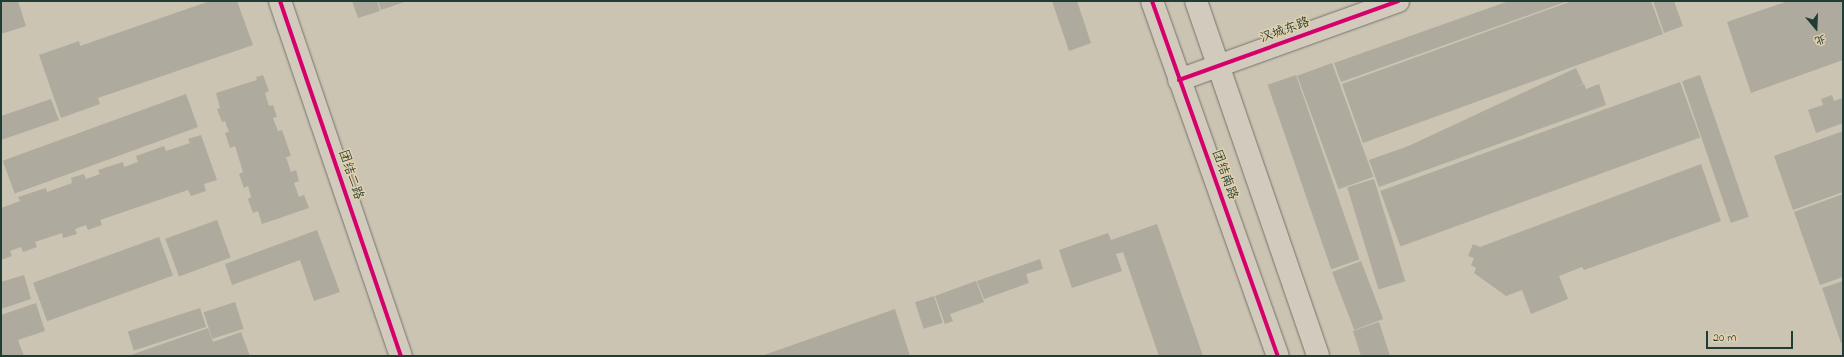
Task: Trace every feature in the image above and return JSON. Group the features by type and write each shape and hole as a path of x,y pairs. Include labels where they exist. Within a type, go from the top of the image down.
{"street":[{"name":"团结二路","path":"280,1 401,356"},
{"name":"团结南路","path":"1152,1 1278,356"},
{"path":"1196,1 1318,356"},
{"name":"汉城东路","path":"1179,80 1398,1"}],"building":[{"path":"1,1 18,1 26,26 1,34"},
{"path":"210,1 237,1 253,45 98,98 100,104 61,118 39,55 79,41 80,46"},
{"path":"352,1 377,1 380,11 358,18"},
{"path":"378,1 407,1 381,10"},
{"path":"1052,1 1077,1 1091,43 1069,51"},
{"path":"1509,1 1568,1 1341,82 1334,63"},
{"path":"1572,1 1651,1 1663,34 1363,143 1342,84"},
{"path":"1653,1 1674,1 1683,26 1664,33"},
{"path":"1788,1 1843,1 1843,60 1751,93 1727,22"},
{"path":"1332,63 1373,177 1339,189 1297,76"},
{"path":"1576,68 1583,83 1379,178 1372,163"},
{"path":"263,75 269,91 265,93 269,106 273,105 277,117 273,118 278,131 282,130 291,156 286,157 291,172 296,170 299,181 294,183 299,197 304,195 309,208 262,224 258,211 253,213 248,199 251,197 248,186 244,188 239,174 243,172 235,146 230,148 225,133 229,132 225,121 222,122 217,109 220,108 216,93 257,80 256,77"},
{"path":"1296,75 1359,259 1331,269 1268,85"},
{"path":"1700,75 1749,217 1731,223 1682,81"},
{"path":"1680,82 1700,137 1400,247 1380,191"},
{"path":"1584,84 1586,89 1599,84 1606,105 1379,187 1369,160"},
{"path":"186,94 198,127 15,194 3,161"},
{"path":"1832,95 1834,101 1843,98 1843,123 1816,133 1808,110 1823,105 1821,99"},
{"path":"51,99 59,120 1,140 1,116"},
{"path":"1843,131 1843,192 1793,210 1774,156"},
{"path":"201,135 217,180 204,184 206,191 191,196 188,190 100,220 102,225 88,230 86,225 75,229 77,234 63,238 62,233 35,242 37,247 23,252 21,247 10,251 12,256 1,260 1,208 20,201 18,197 46,188 47,192 72,183 71,178 84,174 86,179 100,174 98,170 123,162 124,167 138,162 136,156 164,146 166,151 190,143 188,139"},
{"path":"1701,164 1721,221 1584,270 1582,267 1559,276 1568,299 1531,314 1522,290 1506,296 1474,273 1476,268 1471,265 1474,258 1468,256 1473,244 1480,247"},
{"path":"1374,179 1405,281 1379,290 1347,187"},
{"path":"1843,194 1843,277 1820,285 1794,212"},
{"path":"217,220 231,258 179,276 165,239"},
{"path":"1157,224 1203,356 1159,356 1123,252 1116,254 1122,271 1072,288 1059,250 1108,233 1111,240"},
{"path":"317,230 340,292 314,301 300,260 232,285 225,264"},
{"path":"159,237 173,276 47,321 33,283"},
{"path":"1040,259 1043,269 1026,274 1029,283 984,299 977,281"},
{"path":"1361,261 1383,319 1354,330 1332,272"},
{"path":"24,275 31,299 1,309 1,282"},
{"path":"976,281 984,302 950,314 953,321 945,324 935,296"},
{"path":"1843,281 1843,342 1841,343 1822,288"},
{"path":"934,296 943,323 924,329 915,302"},
{"path":"235,302 244,329 212,339 204,312"},
{"path":"36,303 45,331 18,340 24,356 1,356 1,315"},
{"path":"200,308 206,327 134,351 128,331"},
{"path":"895,309 910,356 761,356"},
{"path":"1379,322 1390,356 1361,356 1353,331"},
{"path":"208,328 213,342 241,332 250,356 128,356"}],"cycle path":[{"path":"280,1 401,356"},
{"path":"1152,1 1278,356"},
{"path":"1179,80 1398,1"}]}
